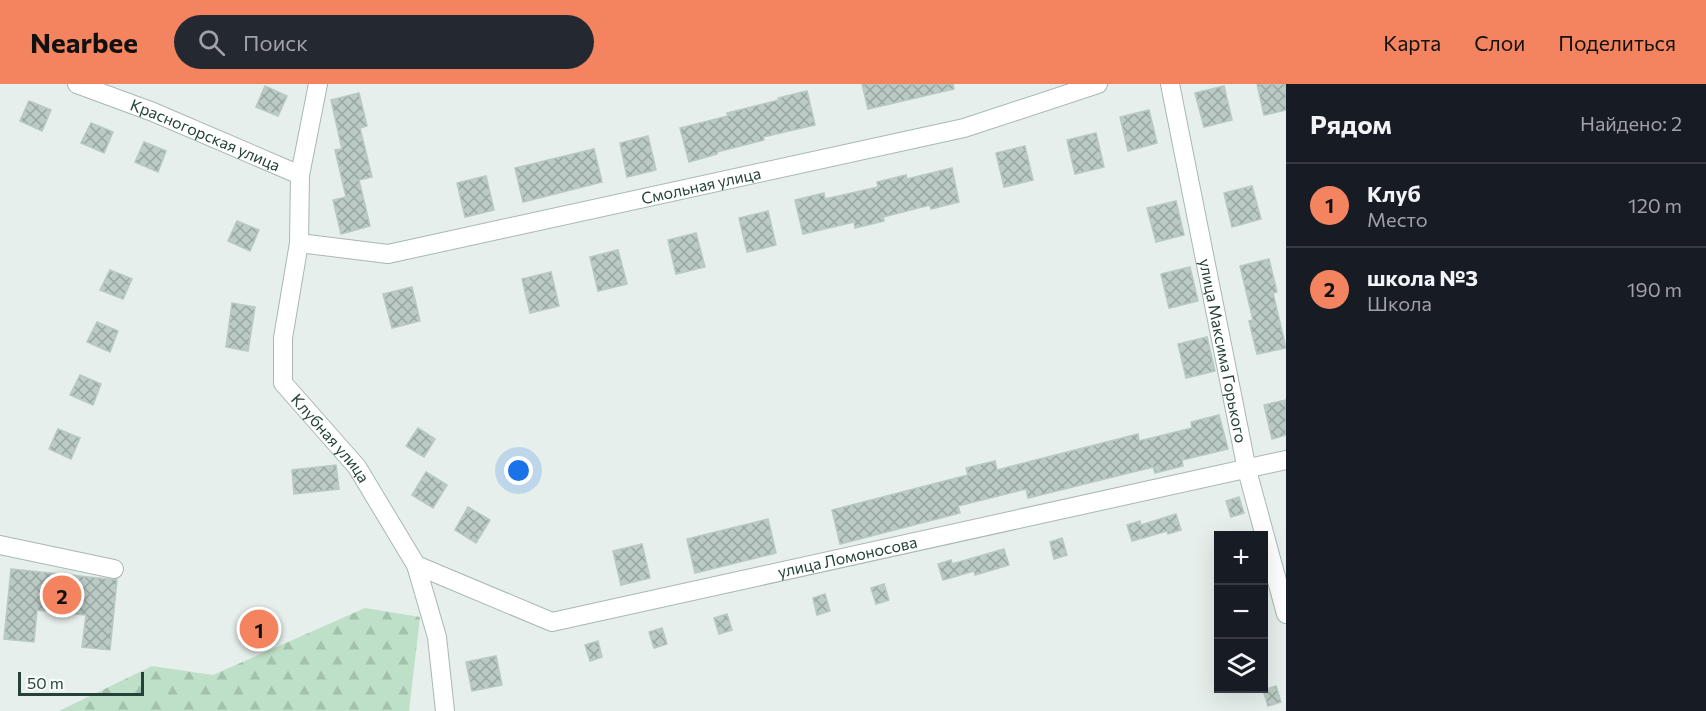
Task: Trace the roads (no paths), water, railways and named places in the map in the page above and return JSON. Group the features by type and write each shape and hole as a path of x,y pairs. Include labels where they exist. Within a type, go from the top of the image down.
{"street":[{"name":"Красногорская улица","path":"77,84 153,112 300,175"},
{"name":"Клубная улица","path":"318,84 300,175 299,243 282,338 283,383 357,467 416,564 437,637 445,711"},
{"name":"Смольная улица","path":"299,243 388,254 964,128 1098,84"},
{"name":"улица Максима Горького","path":"1170,84 1247,470 1286,614"},
{"name":"улица Ломоносова","path":"416,564 552,622 1286,460"},
{"path":"0,545 114,569"}],"place":[{"name":"школа №3","path":"62,595"},
{"name":"Клуб","path":"259,629"}]}
